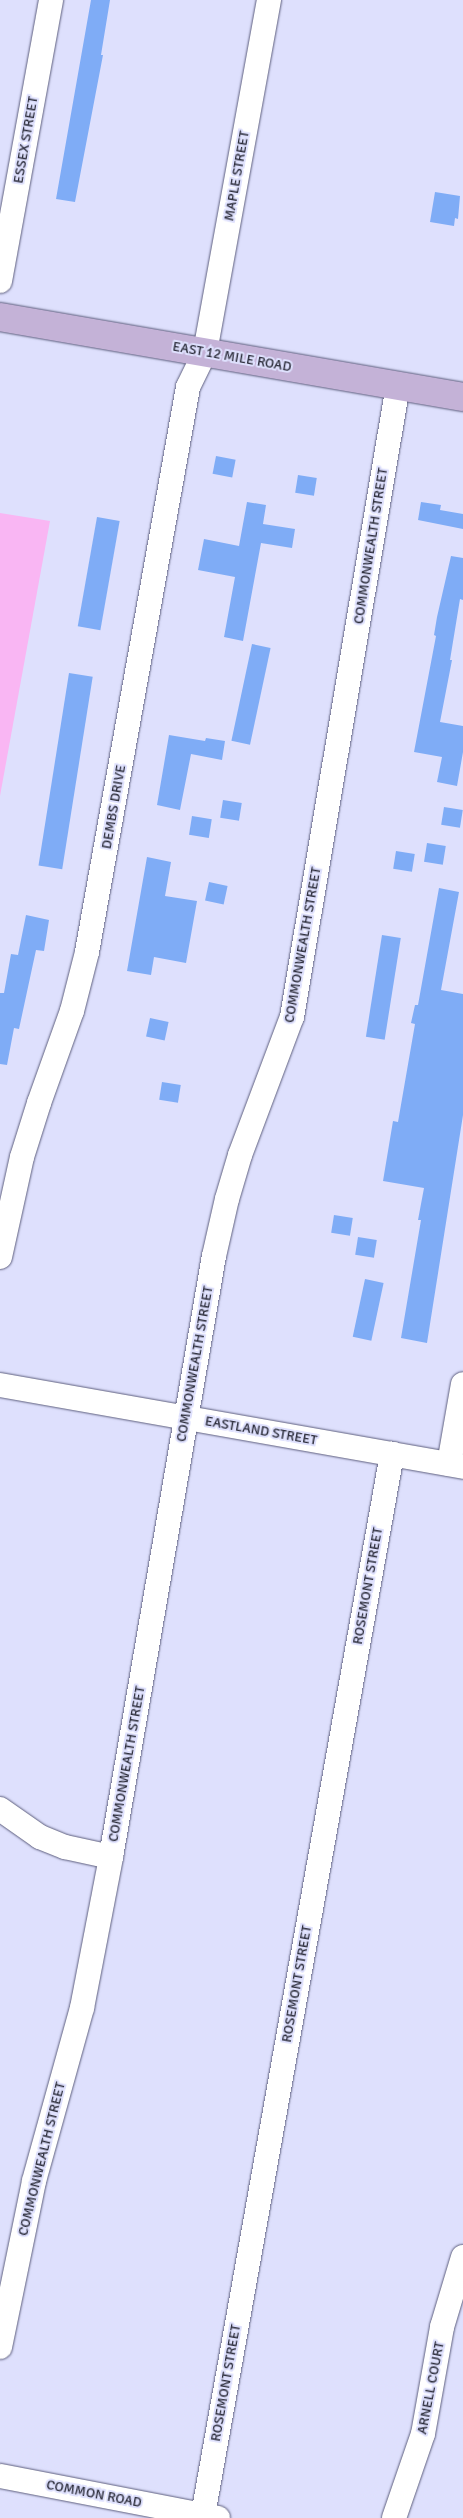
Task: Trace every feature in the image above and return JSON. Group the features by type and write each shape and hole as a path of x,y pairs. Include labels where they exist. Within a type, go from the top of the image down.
{"main road":[{"name":"EAST 12 MILE ROAD","path":"0,317 463,397"}],"street":[{"name":"ESSEX STREET","path":"0,281 51,0"},
{"name":"MAPLE STREET","path":"205,352 269,0"},
{"name":"DEMBS DRIVE","path":"0,1257 22,1157 72,1011 87,952 188,387 205,352"},
{"name":"COMMONWEALTH STREET","path":"0,2347 34,2181 82,2008 111,1858 214,1256 227,1199 240,1155 292,1017 398,386"},
{"name":"EASTLAND STREET","path":"0,1384 456,1466"},
{"path":"456,1466 463,1384"},
{"name":"ROSEMONT STREET","path":"210,2517 392,1454"},
{"path":"0,1809 40,1837 65,1847 111,1858"},
{"name":"ARNELL COURT","path":"394,2518 423,2434 442,2327 463,2257"},
{"name":"COMMON ROAD","path":"0,2476 120,2508 210,2517"}],"shaded area":[{"path":"0,513 50,521 0,796"}],"building":[{"path":"91,0 110,0 101,55 103,55 75,202 56,199"},
{"path":"435,192 460,196 458,219 455,218 454,226 430,222"},
{"path":"216,456 236,460 232,477 213,474"},
{"path":"298,475 317,478 314,496 295,493"},
{"path":"247,502 266,505 263,524 295,529 292,548 261,543 243,641 224,637 235,577 198,570 204,539 239,546"},
{"path":"421,502 441,505 440,510 463,514 463,529 418,520"},
{"path":"97,517 120,521 100,630 78,626"},
{"path":"451,556 463,558 463,600 460,599 450,660 452,660 440,722 463,726 463,752 457,786 437,782 442,757 414,752 436,636 434,635 437,617"},
{"path":"252,644 271,648 250,745 231,741"},
{"path":"69,673 93,677 62,869 38,866"},
{"path":"169,735 205,741 206,738 225,741 222,760 191,754 180,810 157,805"},
{"path":"223,800 242,803 239,821 220,818"},
{"path":"444,807 463,810 460,828 441,825"},
{"path":"192,816 212,819 209,838 189,835"},
{"path":"427,843 446,846 443,865 424,862"},
{"path":"396,851 415,854 412,872 393,869"},
{"path":"147,857 171,862 165,896 197,901 186,963 154,957 151,975 127,971"},
{"path":"209,882 228,886 224,905 205,901"},
{"path":"439,888 459,892 441,990 463,994 463,1115 427,1343 401,1338 421,1220 418,1220 424,1188 383,1181 393,1121 398,1122 415,1024 411,1023 415,1005 418,1005"},
{"path":"26,915 49,920 44,951 36,950 19,1029 14,1028 7,1065 0,1064 0,993 4,993 11,954 18,955"},
{"path":"382,935 401,938 385,1040 366,1037"},
{"path":"150,1018 169,1022 165,1041 146,1037"},
{"path":"162,1082 181,1085 178,1103 159,1100"},
{"path":"334,1215 353,1218 350,1236 331,1233"},
{"path":"358,1237 377,1240 374,1258 355,1255"},
{"path":"365,1279 384,1283 371,1341 353,1337"}]}
